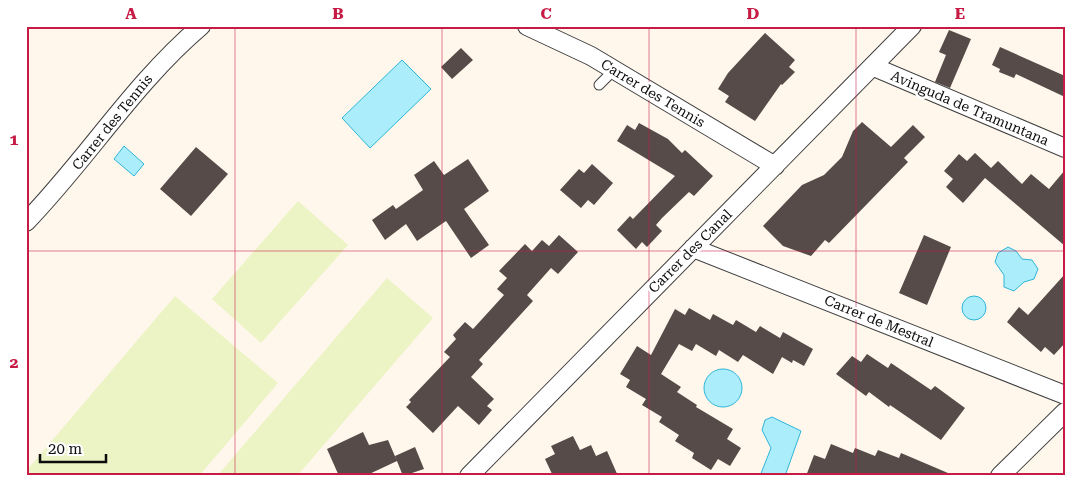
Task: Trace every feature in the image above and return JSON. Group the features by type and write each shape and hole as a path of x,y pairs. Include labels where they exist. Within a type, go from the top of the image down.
{"street":[{"name":"Carrer des Tennis","path":"26,222 62,185 113,118 170,52 201,26"},
{"name":"Carrer des Tennis","path":"527,26 591,56 613,71 775,166"},
{"name":"Carrer des Canal","path":"470,476 693,248 874,67 912,26"},
{"name":"Avinguda de Tramuntana","path":"874,67 1065,148"},
{"name":"Carrer de Mestral","path":"693,248 1065,395"},
{"path":"1000,476 1065,412"}],"lane":[{"path":"599,85 613,71"}],"green space":[{"path":"298,201 348,245 261,343 212,299"},
{"path":"387,278 433,318 297,476 217,476"},
{"path":"175,296 278,383 199,476 26,476 26,471"}],"water":[{"path":"402,60 431,89 370,148 342,118"},
{"path":"124,146 144,164 134,176 114,159"},
{"path":"1008,247 1016,251 1022,259 1032,260 1038,269 1034,279 1024,282 1014,291 1004,287 1004,275 995,262 998,253"},
{"path":"969,296 979,296 986,303 986,313 979,320 969,320 962,313 962,303"},
{"path":"723,369 737,374 742,388 737,402 723,407 709,402 704,388 709,374"},
{"path":"772,417 801,431 785,476 760,476 771,448 762,430 765,420"}],"building":[{"path":"949,30 971,39 950,88 935,82 946,55 939,52"},
{"path":"765,33 795,60 789,67 795,72 781,84 755,121 725,102 729,96 718,89 728,73"},
{"path":"1000,47 1065,76 1065,97 1016,74 1014,78 999,72 1000,69 992,65"},
{"path":"461,48 473,60 452,79 441,67"},
{"path":"862,122 891,147 913,125 925,137 904,158 908,162 829,243 825,240 811,256 783,246 763,226 802,185 824,175 842,157 853,131"},
{"path":"639,123 668,139 682,153 685,150 713,176 694,196 689,192 662,218 656,225 662,231 647,247 642,242 636,249 617,230 630,216 633,219 675,176 617,141 627,125 635,130"},
{"path":"196,147 228,174 191,216 160,189"},
{"path":"975,153 991,168 998,161 1022,184 1031,174 1049,189 1065,170 1065,246 985,178 963,203 946,187 953,179 944,171 959,154 967,161"},
{"path":"468,159 489,191 464,209 489,245 471,258 446,221 417,241 406,224 385,240 372,220 393,205 396,209 423,190 414,175 434,161 444,175"},
{"path":"592,164 613,183 594,205 588,200 581,208 560,190 579,169 584,173"},
{"path":"559,235 578,252 558,274 551,268 527,295 533,301 479,360 483,364 471,377 494,399 487,406 492,410 479,425 458,406 433,433 406,407 411,402 409,400 450,357 444,352 456,339 453,335 465,322 473,329 504,295 497,289 507,278 499,271 525,244 532,251 542,240 549,246"},
{"path":"924,235 951,247 927,305 899,293"},
{"path":"1065,274 1065,343 1054,355 1045,347 1041,352 1007,322 1019,307 1028,315"},
{"path":"689,308 710,320 713,314 733,325 736,320 756,332 760,326 780,338 783,332 813,349 804,366 793,360 792,363 782,357 773,374 743,355 738,362 719,350 716,356 696,344 692,351 679,344 661,374 681,387 677,392 697,405 696,407 733,429 727,439 741,448 730,466 718,459 711,470 692,458 694,453 675,441 679,435 659,422 662,417 642,405 646,399 626,387 630,380 620,374 637,346 651,355 675,309 685,315"},
{"path":"867,354 888,368 891,363 931,390 935,386 965,408 941,440 869,392 866,396 836,374 852,356 861,362"},
{"path":"363,432 369,445 388,440 397,461 365,476 339,476 327,449"},
{"path":"573,436 580,450 591,445 596,456 607,451 618,476 553,476 545,459 555,454 551,446"},
{"path":"831,444 853,453 855,448 875,456 878,450 899,458 901,453 955,476 806,476 814,455 825,459"},
{"path":"415,447 424,469 403,476 395,456"}]}
